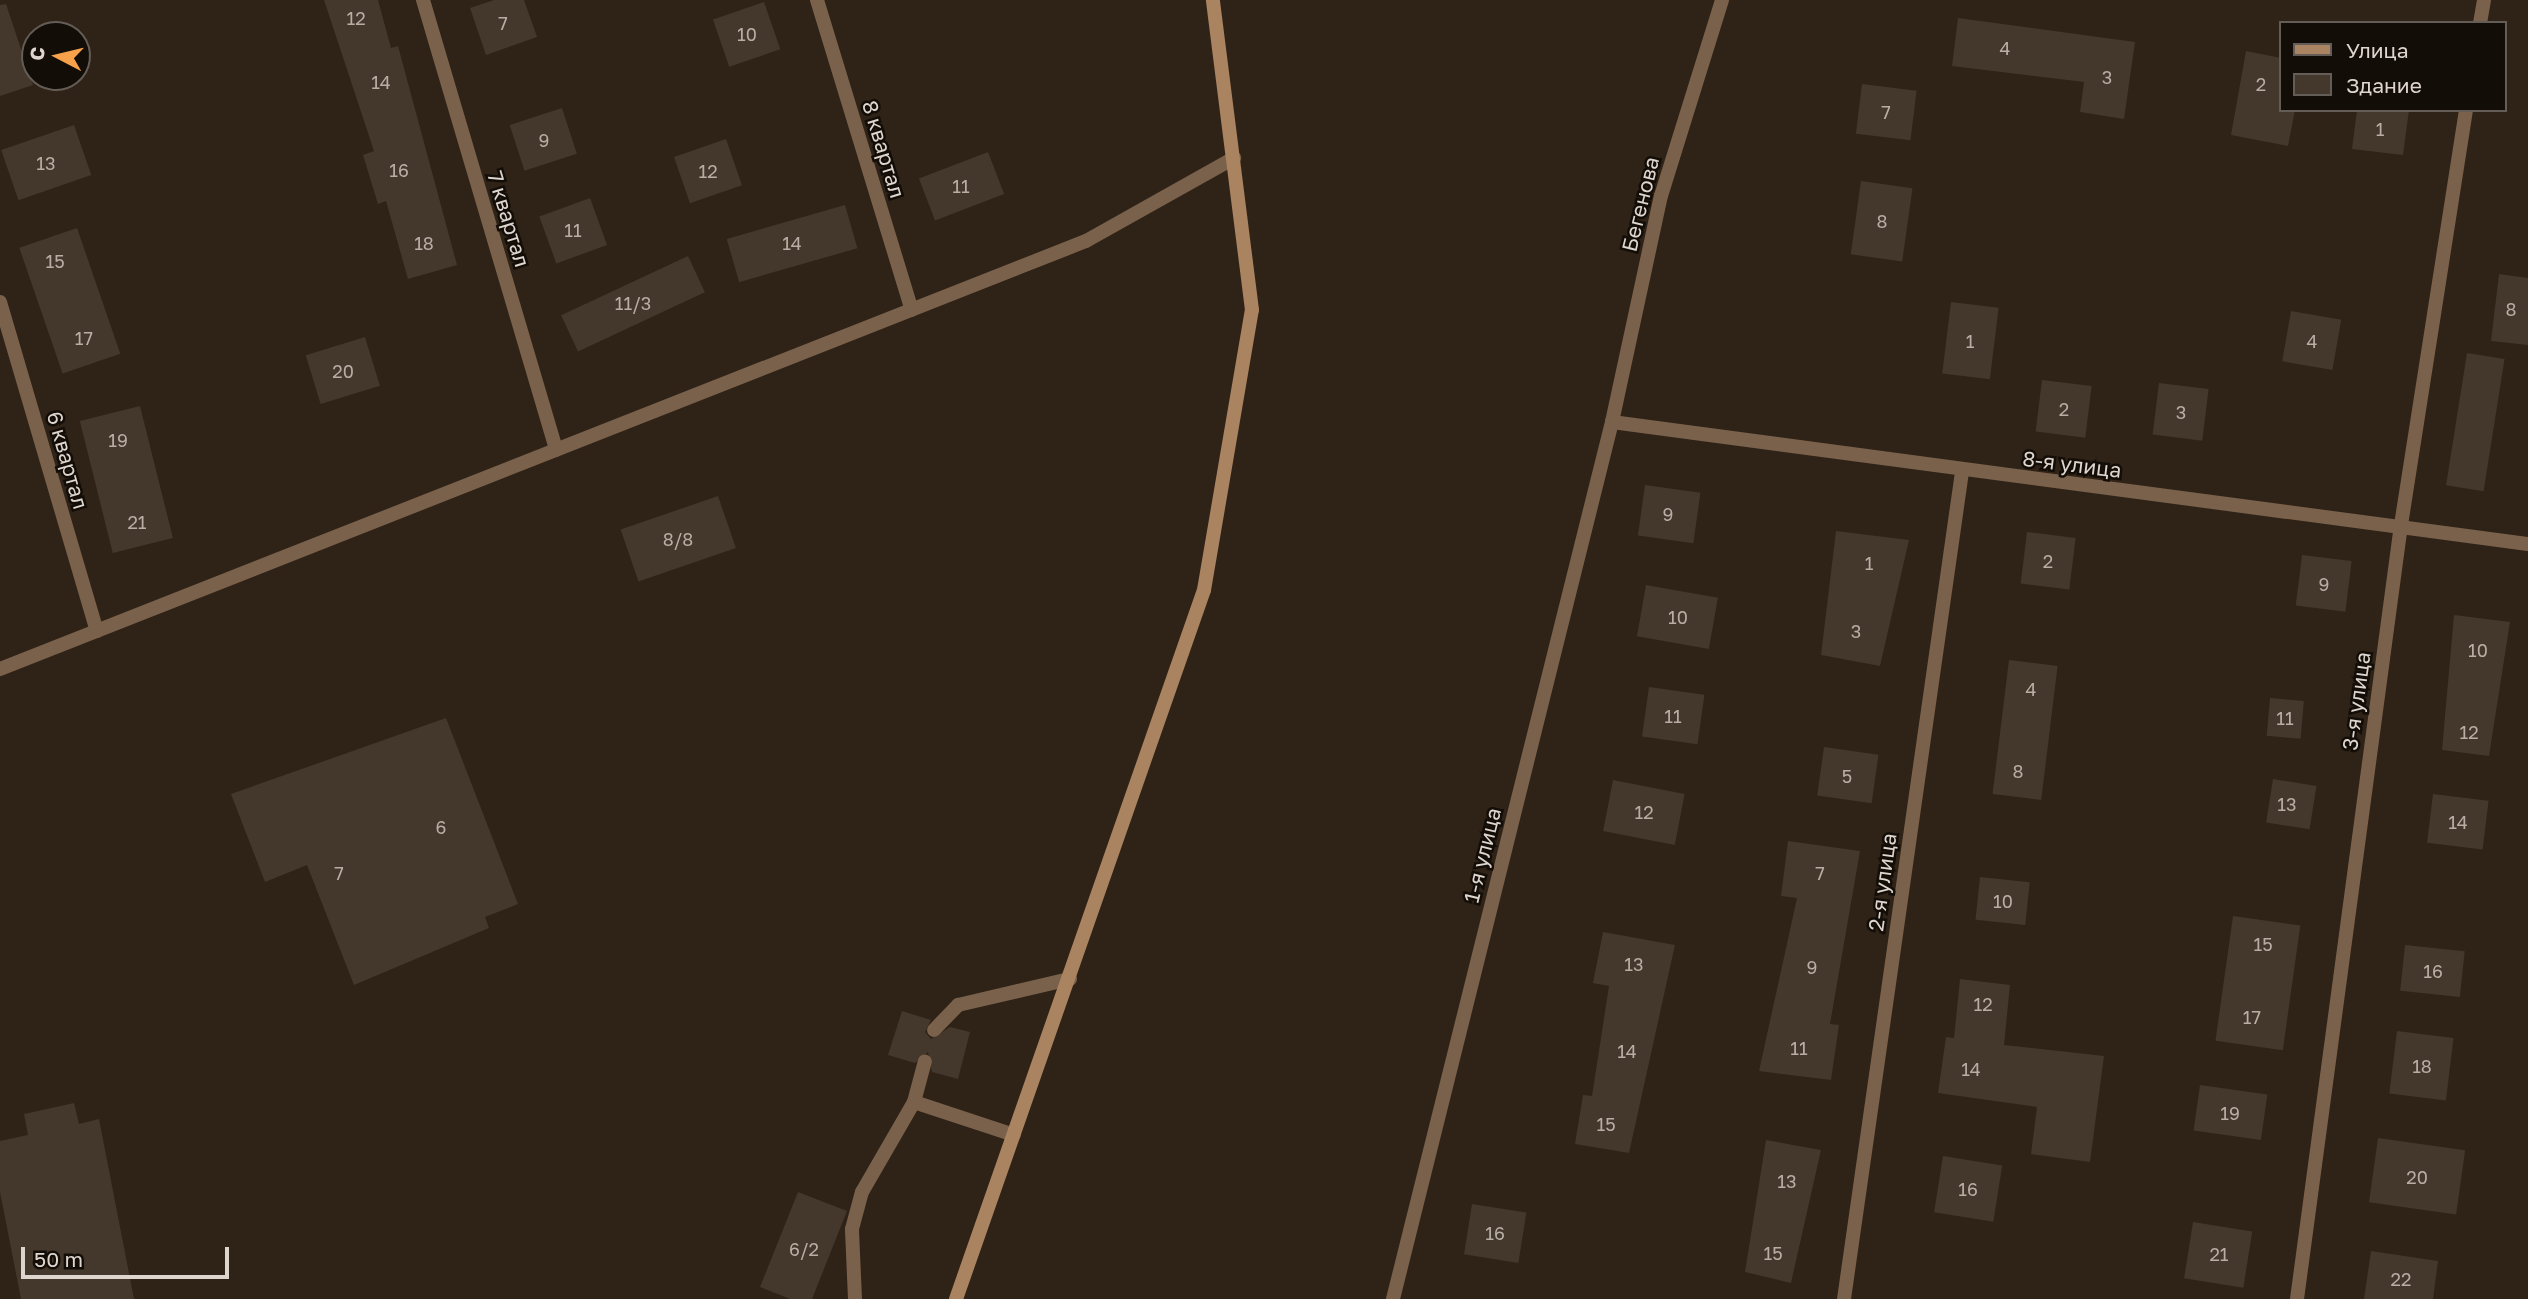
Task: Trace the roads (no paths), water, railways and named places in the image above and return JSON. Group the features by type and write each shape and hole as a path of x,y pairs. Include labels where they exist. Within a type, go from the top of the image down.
{"main road":[{"path":"956,1299 1204,590 1252,310 1213,0"}],"street":[{"name":"7 квартал","path":"423,0 556,450"},
{"name":"8 квартал","path":"817,0 912,310"},
{"name":"Бегенова","path":"1612,422 1661,196 1722,0"},
{"path":"2480,21 2484,0"},
{"name":"3-я улица","path":"2297,1299 2400,525 2466,112"},
{"path":"0,669 1086,241 1234,158"},
{"name":"6 квартал","path":"0,302 97,631"},
{"name":"8-я улица","path":"1612,422 1962,472 2400,525 2528,544"},
{"name":"1-я улица","path":"1393,1299 1612,422"},
{"name":"2-я улица","path":"1844,1299 1962,472"},
{"path":"934,1030 958,1005 1070,979"},
{"path":"855,1299 852,1229 862,1192 914,1102 925,1061"},
{"path":"914,1102 1014,1135"}]}
